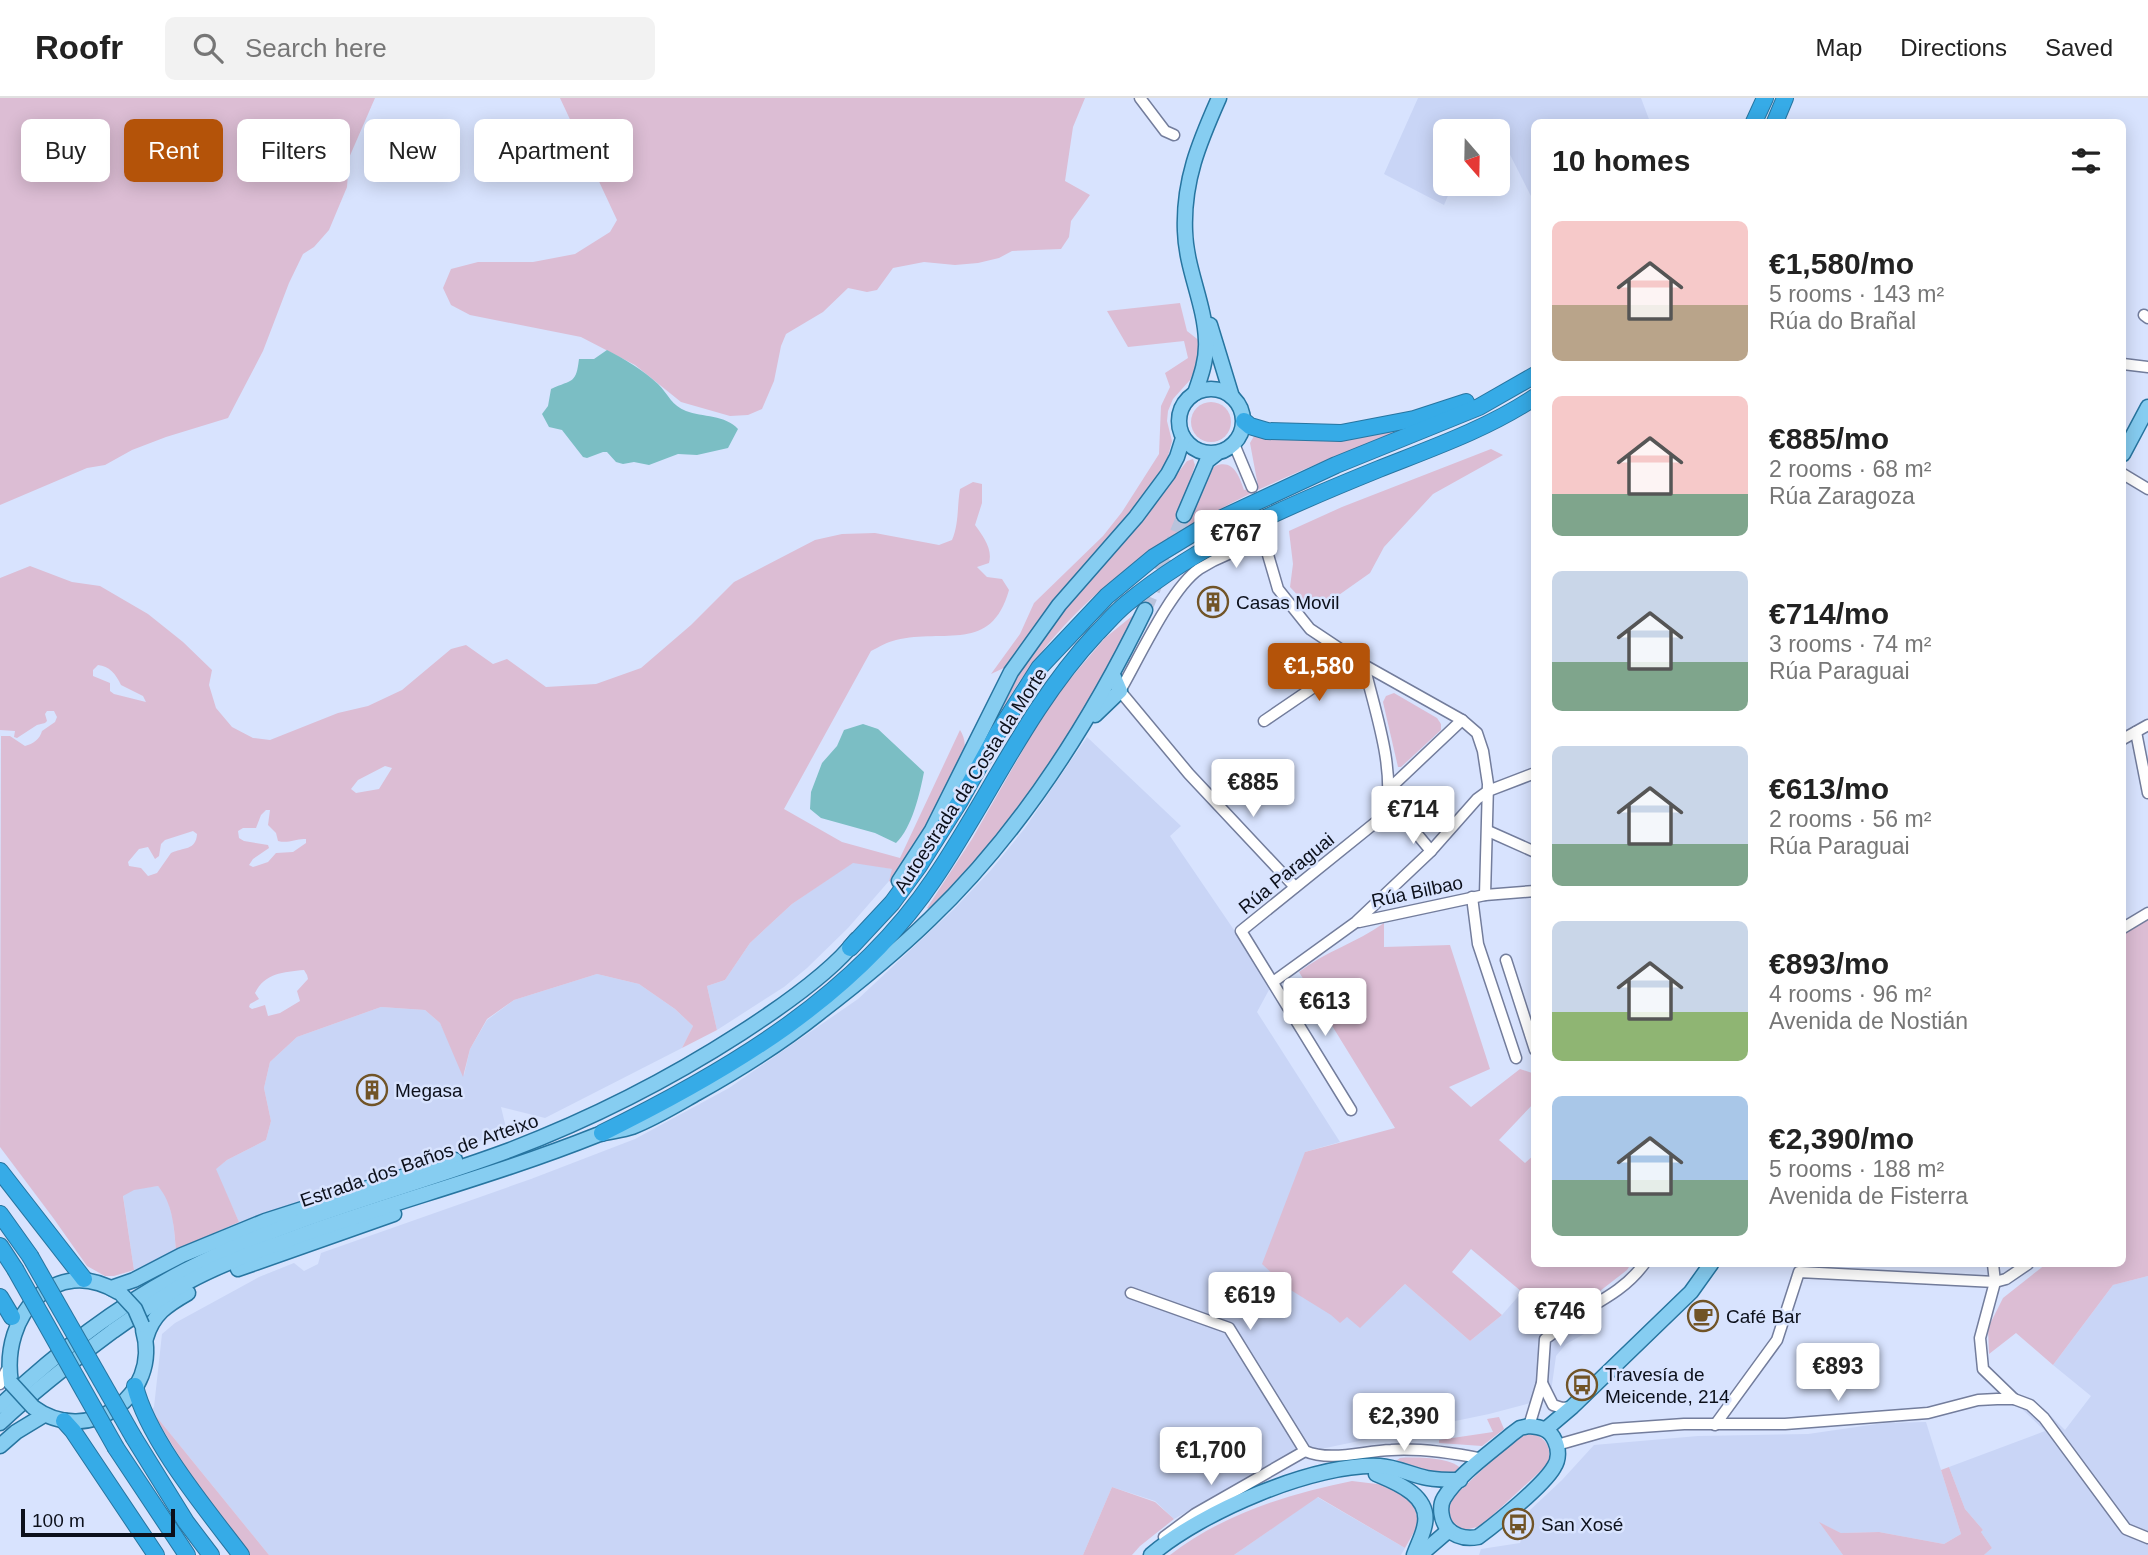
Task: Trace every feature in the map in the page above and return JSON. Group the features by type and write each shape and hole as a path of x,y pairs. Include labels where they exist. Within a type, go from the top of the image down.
{"highway":[{"path":"1755,119 1765,98"},
{"path":"1776,119 1785,98"},
{"path":"1244,421 1250,426 1267,431 1341,433 1414,419 1451,409 1486,393 1531,365"},
{"name":"Autoestrada da Costa da Morte","path":"850,948 892,903 919,866 1039,668 1107,596 1154,557 1205,526 1336,465 1479,407 1531,377"},
{"name":"Autoestrada da Costa da Morte","path":"602,1133 660,1105 759,1046 812,1007 878,948 934,880 978,811 1014,745 1057,679 1123,606 1167,572 1266,517 1464,436 1531,400"},
{"path":"0,1171 84,1279"},
{"path":"0,1214 30,1255 134,1438 186,1522 211,1555"},
{"path":"0,1246 116,1448 187,1555"},
{"path":"0,1297 12,1318"},
{"path":"135,1386 146,1417 155,1432 196,1497 241,1555"},
{"path":"64,1421 156,1555"}],"main road":[{"path":"1219,98 1189,171 1185,193 1185,233 1190,269 1232,397"},
{"path":"1195,393 1205,361 1206,340 1198,296"},
{"path":"1184,515 1207,461 1234,444 1243,430 1244,421 1239,404 1232,397 1214,389 1195,393 1187,400 1179,418 1183,438 1197,451 1216,454"},
{"path":"2126,448 2148,407"},
{"name":"Estrada dos Baños de Arteixo","path":"0,1406 88,1332 135,1298 201,1262 269,1233 496,1155 593,1115 662,1080 751,1026 808,985 850,948 888,897 932,830 1011,672 1059,605 1136,517 1168,474 1183,438"},
{"path":"1082,728 1113,675 1145,610"},
{"path":"1082,728 1120,691 1113,675"},
{"name":"Estrada dos Baños de Arteixo","path":"0,1423 78,1357 144,1309 186,1283 255,1252 337,1223 540,1158 602,1133 629,1128 736,1071 783,1042 864,978 932,917 1023,813 1082,728"},
{"path":"117,1291 182,1255 265,1221 593,1115"},
{"path":"144,1332 161,1312 205,1284 274,1256 462,1190 540,1158"},
{"path":"1546,1429 1691,1292 1709,1267"},
{"path":"84,1279 117,1291 135,1310 144,1332 142,1373 128,1398 104,1417 80,1422 64,1421 38,1411 6,1379 2,1351 12,1318 25,1300 65,1280 84,1279"},
{"path":"0,1446 38,1411"},
{"path":"1529,1426 1546,1429 1557,1445 1555,1466 1491,1528 1478,1537 1469,1539 1449,1530 1441,1514 1443,1500 1460,1480 1512,1434 1529,1426"},
{"path":"1151,1555 1181,1534 1244,1500 1301,1479 1349,1469 1381,1466 1429,1479 1460,1480"},
{"path":"1349,1469 1398,1476 1430,1488 1443,1500"},
{"path":"1376,1474 1406,1487 1418,1497 1425,1525 1414,1555"},
{"path":"1420,1555 1449,1530"}],"street":[{"path":"1140,98 1165,131 1174,135"},
{"path":"2126,364 2148,367"},
{"path":"1234,444 1252,487"},
{"path":"2126,476 2148,489"},
{"path":"1261,531 1278,589 1310,629 1360,662 1462,720 1477,733 1483,751 1488,791 1485,894"},
{"path":"1264,543 1246,547 1198,570 1171,601 1120,691 1189,774 1295,887"},
{"path":"1265,721 1360,662"},
{"path":"1360,662 1386,764 1388,794 1431,851"},
{"name":"Rúa Paraguai","path":"1351,1110 1241,931 1385,814 1388,794 1462,720"},
{"path":"2126,737 2148,725"},
{"path":"2136,732 2148,793"},
{"path":"1273,982 1356,922 1431,851 1477,799 1488,791 1531,775"},
{"path":"1488,831 1531,850"},
{"name":"Rúa Bilbao","path":"1356,922 1485,894 1531,894"},
{"path":"1472,897 1478,944 1516,1058"},
{"path":"2126,926 2148,913"},
{"path":"1506,960 1531,1038"},
{"path":"1529,1426 1542,1383 1545,1339 1581,1313 1613,1295 1642,1267"},
{"path":"1993,1267 1995,1282 1980,1338 1983,1370 2014,1399"},
{"path":"1714,1425 1777,1340 1799,1272 1995,1282 2006,1279 2024,1267"},
{"path":"1131,1293 1229,1328 1305,1451 1317,1456 1393,1450 1457,1453 1483,1459"},
{"path":"1542,1383 1553,1405 1572,1407"},
{"path":"1557,1445 1614,1429 1684,1424 1785,1424 1928,1413 1978,1400 2014,1399 2030,1405 2044,1418 2126,1529 2146,1540"},
{"path":"1146,1555 1195,1514 1305,1451"}],"shaded area":[{"path":"0,98 375,98 350,156 350,119 237,119 237,182 347,182 329,230 314,247 303,254 263,351 228,418 166,437 132,450 105,465 87,468 0,505"},
{"path":"560,98 1085,98 1073,127 1065,181 1090,195 1071,221 1069,237 1061,249 1012,251 999,258 978,263 955,265 924,262 893,268 877,290 867,292 848,288 823,312 786,334 774,381 762,409 748,415 730,416 681,402 635,365 581,337 470,315 451,305 443,288 451,269 478,262 533,262 575,254 610,232 617,220 599,182 633,182 633,119 570,119"},
{"path":"1418,98 1641,98 1649,119 1531,119 1531,196 1510,155 1510,119 1433,119 1433,196 1448,196 1444,205 1384,174"},
{"path":"1180,303 1187,331 1201,342 1199,361 1190,380 1173,399 1168,411 1167,421 1172,441 1166,464 1142,498 1060,593 1008,666 991,674 1020,634 1034,603 1103,536 1122,512 1159,454 1161,406 1170,387 1165,373 1188,358 1184,341 1128,347 1107,311"},
{"path":"607,350 646,374 681,409 733,424 738,429 728,448 697,455 678,454 649,465 616,462 607,452 583,457 562,430 549,427 542,414 548,406 551,389 575,377 579,359 594,359"},
{"path":"1211,402 1219,403 1225,408 1230,414 1230,430 1225,436 1219,441 1211,442 1203,441 1197,436 1192,430 1191,422 1192,414 1197,408 1203,403"},
{"path":"1395,431 1396,434 1241,498 1193,524 1147,554 1103,588 1063,627 1022,677 992,725 996,710 1045,630 1187,461 1193,459 1195,465 1186,494 1215,466 1221,464 1234,470 1244,490 1258,486 1250,443 1254,436 1362,437"},
{"path":"1491,449 1503,455 1433,494 1384,547 1370,573 1336,597 1304,602 1290,587 1293,564 1289,531 1342,507"},
{"path":"973,482 982,484 982,503 975,525 986,543 990,558 989,563 977,567 987,577 1002,579 1009,590 1001,610 991,623 978,631 896,640 871,651 784,809 842,842 900,858 960,730 965,748 959,766 922,837 891,882 892,869 853,863 792,904 750,943 725,980 707,986 717,1030 682,1048 693,1026 675,1009 639,984 597,974 514,1000 487,1019 470,1049 463,1077 440,1023 425,1010 381,1007 297,1037 270,1062 264,1088 271,1121 266,1140 227,1160 216,1169 239,1222 176,1250 172,1216 163,1193 158,1186 134,1190 123,1196 134,1270 105,1276 87,1266 0,1147 1,736 10,736 25,746 28,745 38,739 42,731 55,722 57,717 54,711 47,711 45,723 17,738 14,737 15,731 0,730 0,578 30,566 72,582 100,586 148,614 212,670 209,685 216,708 232,727 253,738 270,740 338,713 368,706 402,690 451,649 466,645 493,664 507,659 546,687 596,684 641,668 691,625 734,582 815,540 842,534 875,533 939,545 952,540 957,522 960,489","holes":["98,665 109,669 121,685 143,696 146,702 114,694 110,691 110,683 93,676 93,670","385,766 392,768 379,789 356,793 351,789 358,780","270,810 268,825 276,833 278,841 306,839 306,843 293,852 276,853 268,862 253,867 249,865 269,848 268,845 244,841 239,838 238,831 243,828 256,828 261,815","193,831 197,834 191,846 171,853 157,873 148,876 141,868 129,866 128,862 139,849 148,847 155,859 159,856 161,844 165,840","304,970 307,975 308,979 297,991 300,1001 280,1013 268,1016 265,1005 252,1009 249,1007 259,999 255,993 264,981"]},
{"path":"1142,608 1064,746 1010,820 972,866 931,910 927,908 972,839 1059,692 1105,638"},
{"path":"1394,693 1437,718 1441,724 1441,730 1401,767 1398,767 1383,702 1386,696"},
{"path":"863,724 878,729 924,772 911,819 896,843 875,833 821,818 810,809 811,792 822,763 837,746 844,730"},
{"path":"1087,737 1181,826 1170,836 1270,988 1257,1012 1340,1142 1305,1152 1396,1293 1405,1284 1470,1341 1502,1315 1522,1292 1553,1302 1586,1333 1566,1344 1556,1356 1551,1392 1553,1397 1489,1414 1287,1456 1174,1519 1155,1501 1112,1487 1083,1555 269,1555 151,1410 154,1407 162,1334 175,1323 259,1277 294,1263 304,1271 318,1264 321,1253 531,1179 635,1139 729,1088 858,999 954,909 991,870 1025,828"},
{"path":"853,862 893,869 889,881 848,928 807,968 784,987 717,1030 707,986 725,980 750,943 792,904"},
{"path":"2148,918 2148,1276 2113,1285 2053,1365 2016,1333 1989,1354 1988,1328 2003,1298 2042,1267 2126,1267 2126,933"},
{"path":"1384,923 1384,947 1450,945 1490,1069 1449,1087 1471,1107 1520,1069 1531,1073 1531,1106 1499,1140 1525,1163 1531,1158 1531,1267 1629,1267 1600,1291 1573,1304 1537,1299 1522,1292 1471,1249 1452,1272 1502,1315 1470,1341 1405,1284 1360,1328 1347,1317 1340,1323 1289,1289 1262,1264 1305,1152 1395,1128 1299,972"},
{"path":"597,974 639,984 675,1009 693,1026 682,1048 545,1118 501,1107 507,1132 239,1222 215,1169 266,1140 271,1121 264,1088 270,1062 297,1037 381,1007 425,1010 440,1023 464,1075 470,1049 487,1020 514,1000"},
{"path":"158,1186 167,1196 176,1250 134,1270 123,1195 134,1189"},
{"path":"2148,1276 2148,1555 1984,1555 1992,1548 1981,1532 1983,1530 1965,1509 1949,1467 2045,1431 2022,1409 2043,1408 2065,1430 2091,1396 2053,1365 2113,1285"},
{"path":"151,1410 269,1555 248,1555 193,1479"},
{"path":"1499,1417 1504,1429 1482,1446 1439,1443 1439,1440 1493,1432 1487,1419"},
{"path":"1926,1422 1961,1534 1944,1544 1879,1532 1841,1533 1820,1523 1843,1555 1479,1555 1481,1549 1520,1543 1530,1510 1594,1445 1698,1436 1808,1434 1884,1423"},
{"path":"1525,1433 1546,1442 1548,1464 1481,1526 1465,1530 1453,1524 1448,1511 1452,1498 1518,1436"},
{"path":"1400,1458 1442,1460 1461,1469 1456,1474 1430,1473 1393,1463"},
{"path":"1949,1467 1965,1509 1983,1530 1981,1532 1992,1548 1984,1555 1843,1555 1819,1522 1841,1533 1879,1532 1944,1544 1961,1534 1941,1470"},
{"path":"1352,1481 1393,1486 1412,1499 1419,1523 1405,1548 1318,1497 1234,1555 1170,1555 1234,1517 1280,1499"},
{"path":"1112,1487 1155,1502 1174,1519 1132,1555 1083,1555"},
{"path":"1317,1497 1405,1548 1401,1555 1234,1555"}],"tunnel":[{"path":"1145,610 1184,515"}],"place":[{"name":"Casas Movil","path":"1213,602"},
{"name":"Megasa","path":"372,1090"},
{"name":"Café Bar","path":"1703,1316"},
{"name":"Travesía de Meicende, 214","path":"1582,1385"},
{"name":"San Xosé","path":"1518,1524"}]}
